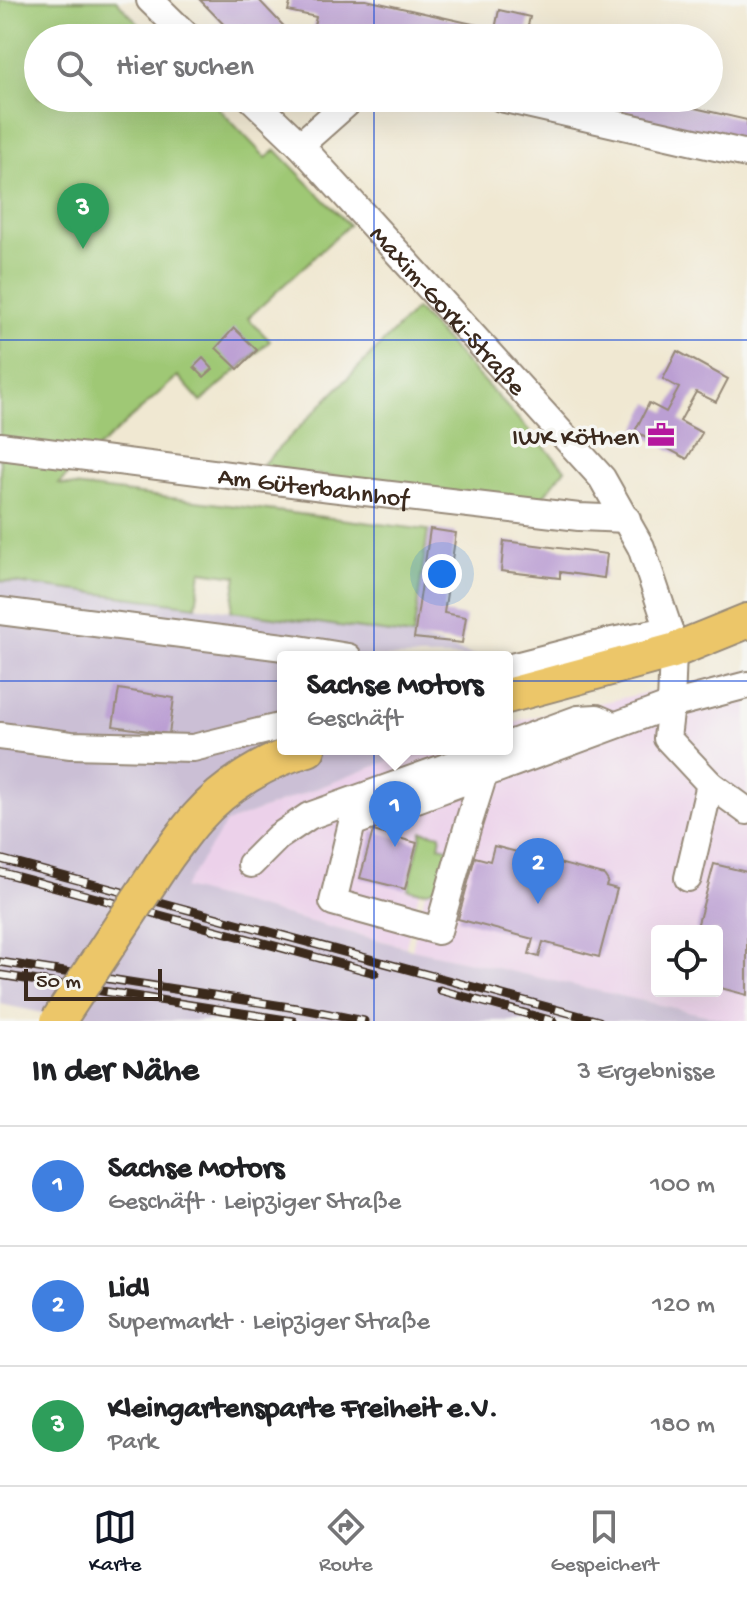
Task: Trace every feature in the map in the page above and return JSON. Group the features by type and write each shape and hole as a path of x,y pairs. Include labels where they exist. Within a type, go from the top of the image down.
{"main road":[{"path":"513,694 671,640 747,621"},
{"path":"58,1021 166,858 197,817 229,788 266,765 292,755"}],"street":[{"path":"150,0 175,24"},
{"name":"Maxim-Gorki-Straße","path":"266,112 300,145 602,478 641,547 671,640"},
{"path":"300,145 337,112"},
{"path":"563,112 747,154"},
{"name":"Am Güterbahnhof","path":"0,446 579,517 627,519"},
{"path":"0,611 311,651"},
{"path":"513,666 612,641 671,640 671,705 667,738 710,784 747,811"},
{"path":"484,774 438,931 333,902 352,823 484,774 615,726 671,705 747,685"},
{"path":"513,743 578,719 597,718 615,726"},
{"path":"0,736 71,745 193,748 277,727"},
{"path":"251,864 278,837 309,816 479,755"},
{"path":"688,878 710,784"}],"shaded area":[{"path":"0,581 413,636 460,651 277,651 277,755 404,755 226,823 183,888 412,949 732,1021 81,1021 0,1004"},
{"path":"747,671 747,1021 732,1021 412,949 425,893 439,886 455,849 439,846 441,835 422,832 408,889 419,892 406,947 182,888 226,823 404,755 513,755 513,722"}],"green space":[{"path":"0,0 116,0 139,24 24,24 24,112 222,112 266,158 276,150 349,225 248,318 270,341 201,402 178,376 58,484 428,530 413,636 231,611 237,576 201,571 196,606 0,581"},
{"path":"416,309 565,469 538,503 262,465"},
{"path":"422,831 441,835 439,846 455,850 440,883 428,891 408,889"}],"building":[{"path":"200,0 259,0 282,24 223,24"},
{"path":"291,0 366,0 473,24 314,24 316,17 288,11"},
{"path":"499,10 530,17 528,24 496,24"},
{"path":"596,112 712,112 747,120 747,148"},
{"path":"234,328 257,350 238,369 216,348"},
{"path":"677,351 728,379 716,402 696,392 680,421 702,433 687,459 635,431 649,403 666,412 679,388 663,379"},
{"path":"203,358 213,369 204,377 194,367"},
{"path":"430,529 456,533 444,613 466,617 462,643 414,638"},
{"path":"504,541 607,554 604,578 560,572 560,578 501,571"},
{"path":"119,689 174,698 169,734 113,726"},
{"path":"373,831 417,843 405,889 360,878"},
{"path":"494,846 604,875 608,881 606,886 617,889 599,957 543,942 539,957 529,954 533,939 458,919 475,857 490,861"},
{"path":"714,864 747,872 747,995 723,989 723,925 698,925"}],"railway":[{"path":"0,859 599,1021"},
{"path":"0,872 375,973"},
{"path":"0,962 364,1021"},
{"path":"0,975 293,1021"},
{"path":"440,990 553,1021"}],"place":[{"name":"Kleingartensparte Freiheit e.V.","path":"83,249"},
{"name":"IWK Köthen","path":"661,435"},
{"name":"Sachse Motors","path":"395,847"},
{"name":"Lidl","path":"538,904"}]}
